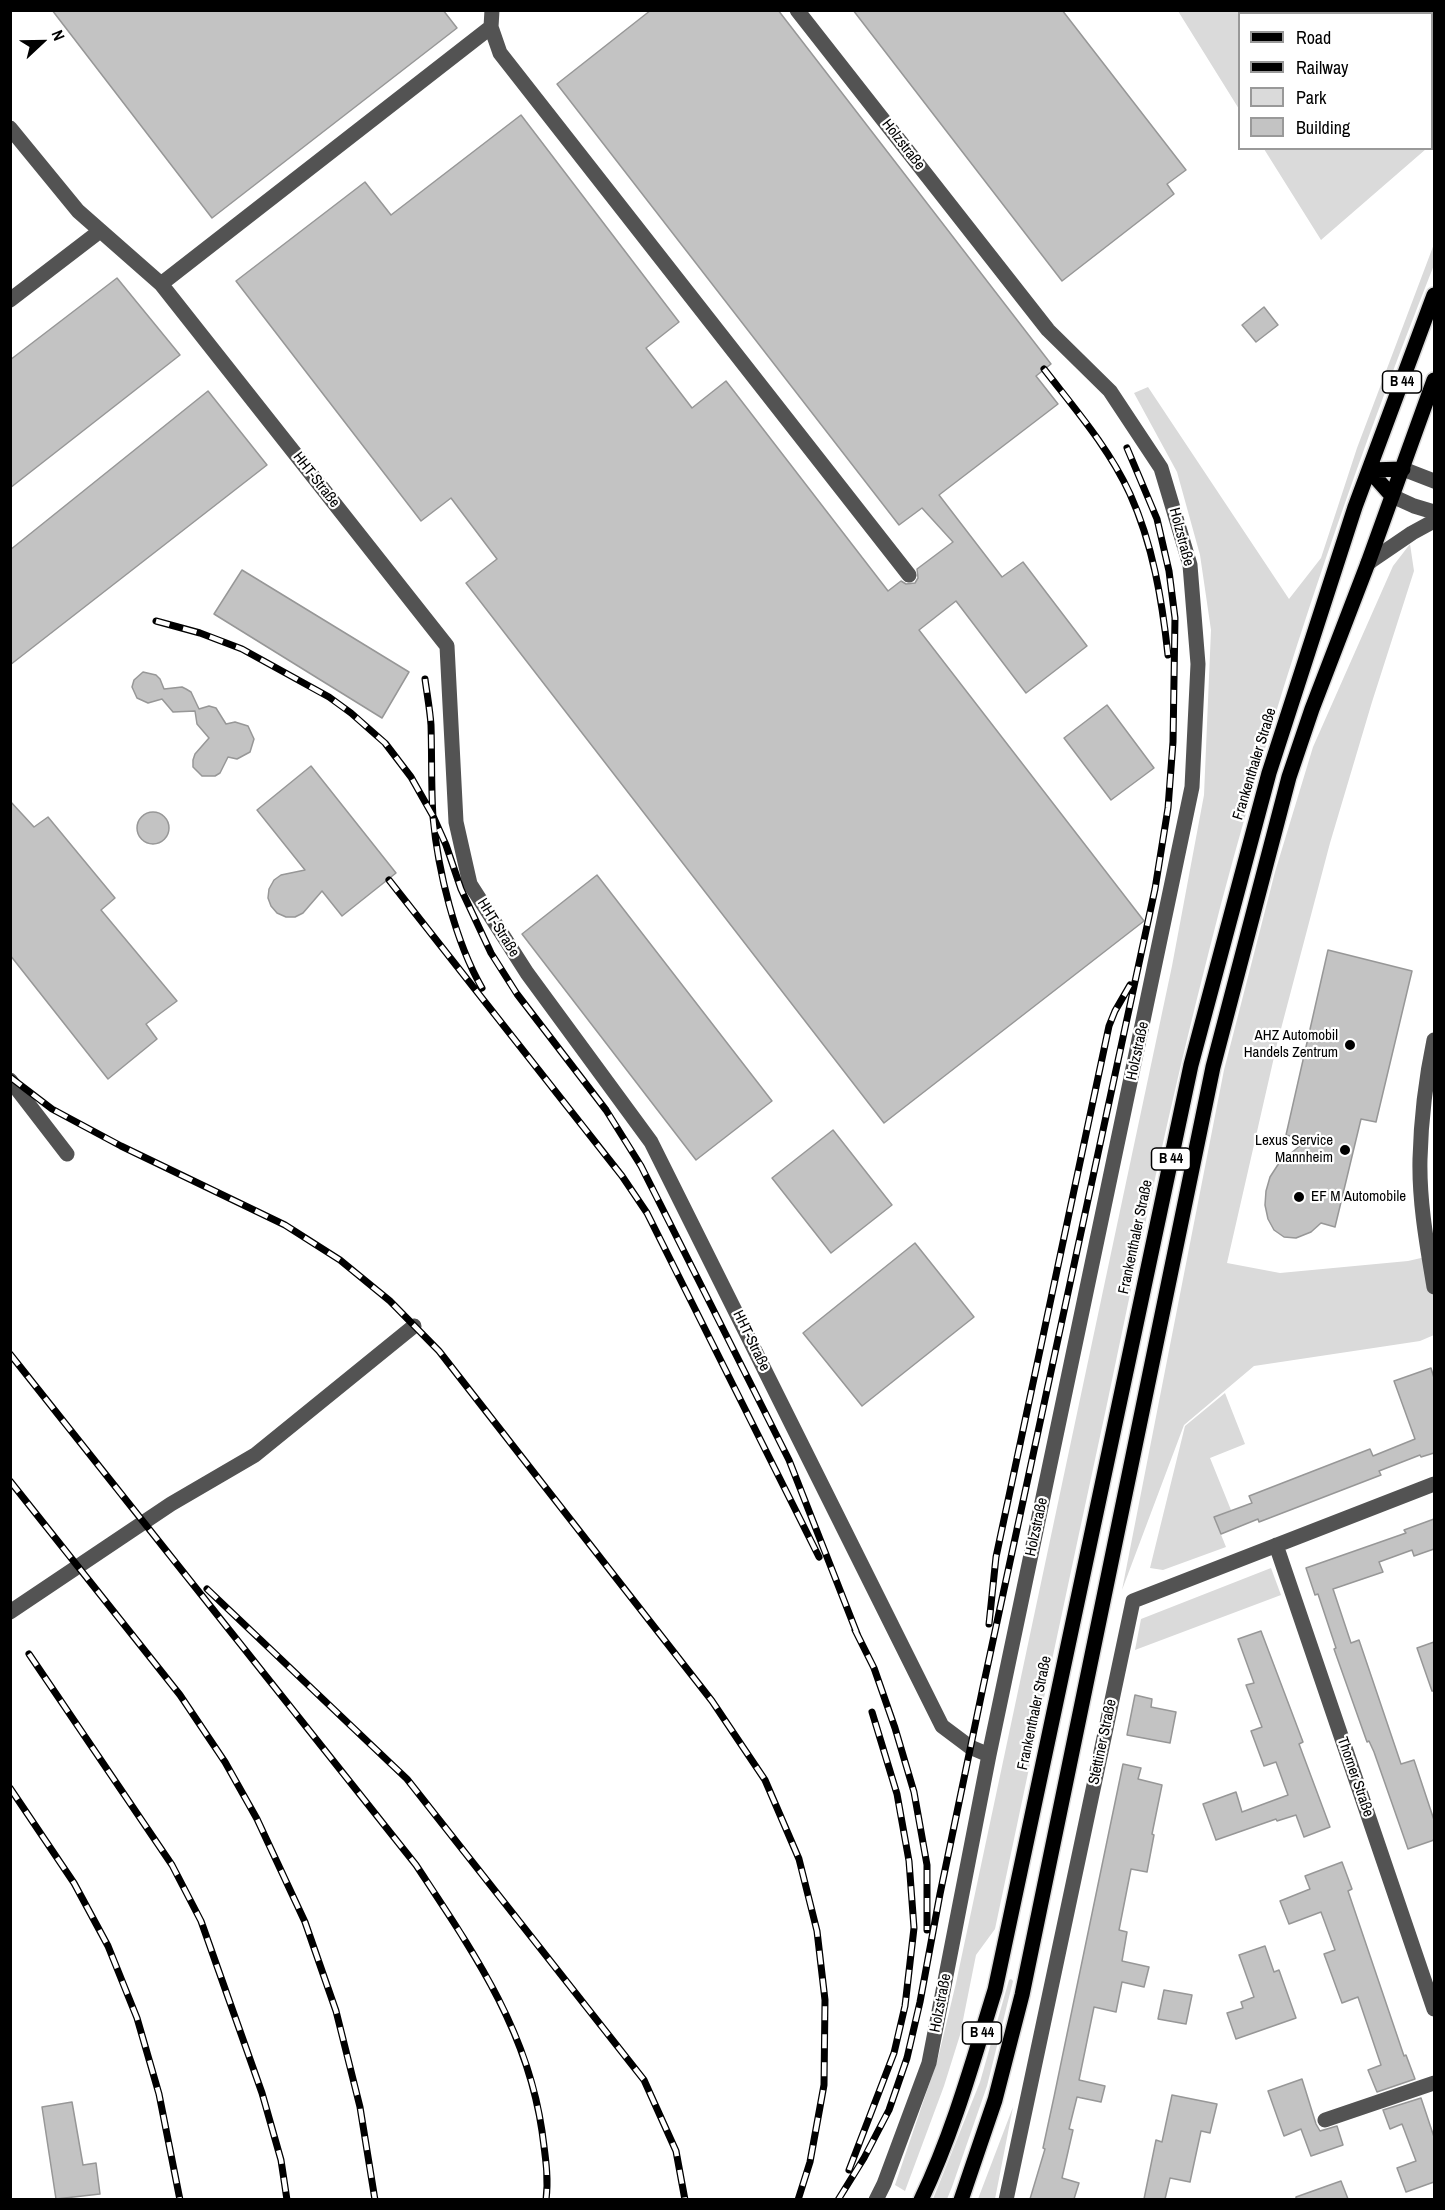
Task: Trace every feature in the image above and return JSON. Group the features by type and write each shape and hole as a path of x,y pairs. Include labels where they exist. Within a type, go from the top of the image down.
{"main road":[{"name":"Frankenthaler Straße","path":"921,2199 931,2179 964,2090 995,1990 1191,1065 1269,773 1369,470 1434,295"},
{"name":"B 44","path":"961,2199 995,2100 1022,1995 1213,1067 1289,777 1434,380"},
{"path":"1369,470 1402,469"},
{"path":"1369,470 1392,496"}],"street":[{"path":"492,10 491,27 500,53 909,575"},
{"name":"Holzstraße","path":"797,10 1048,330 1110,391 1161,468 1190,565 1198,664 1192,787 989,1755 929,2063 884,2184 876,2199"},
{"path":"161,284 491,27"},
{"name":"HHT-Straße","path":"10,128 78,211 161,284 447,646 456,822 470,884 527,974 651,1142 942,1726 970,1747 989,1755"},
{"path":"10,300 100,231"},
{"path":"1402,469 1434,481"},
{"path":"1392,496 1434,512"},
{"path":"1368,563 1434,521"},
{"path":"1434,1040 1424,1110 1420,1160 1425,1233 1434,1287"},
{"path":"10,1080 67,1154"},
{"path":"10,1612 171,1504 255,1455 414,1326"},
{"name":"Stettiner Straße","path":"1006,2199 1133,1601 1434,1484"},
{"name":"Thorner Straße","path":"1276,1545 1434,2009"},
{"path":"1325,2120 1434,2083"}],"green space":[{"path":"1178,11 1434,11 1433,142 1433,12 1238,12 1238,107"},
{"path":"1265,150 1425,150 1321,240"},
{"path":"1434,244 1434,265 1370,433 1311,602 1233,860 1182,1061 1156,1175 995,1929 976,1955 960,2035 944,2086 905,2191 895,2185 938,2058 956,1983 1172,966 1204,795 1211,630 1200,555 1177,472 1134,393 1148,387 1289,599 1321,558 1357,448"},
{"path":"1410,544 1414,571 1330,843 1277,1044 1227,1263 1280,1273 1408,1261 1434,1255 1434,1335 1420,1341 1254,1366 1184,1425 1122,1590 1224,1070 1275,872 1313,747 1393,566"},
{"path":"1225,1393 1245,1444 1210,1458 1231,1510 1214,1517 1226,1547 1163,1570 1150,1568 1185,1426"},
{"path":"1271,1568 1281,1595 1135,1650 1141,1619"},
{"path":"1011,1979 1013,1981 987,2086 952,2187 947,2199 933,2199 980,2082"},
{"path":"1013,2107 995,2199 978,2199"}],"building":[{"path":"52,10 443,10 457,28 212,218"},
{"path":"651,10 778,10 1051,364 1036,376 1058,404 939,495 1002,577 1023,562 1087,646 1026,693 956,601 919,630 1144,921 884,1123 466,583 497,559 451,498 421,521 236,281 365,182 391,215 521,115 679,322 646,348 692,408 726,381 888,591 901,581 906,584 915,583 918,578 917,569 953,542 922,508 899,525 557,84"},
{"path":"853,10 1062,10 1186,170 1167,184 1174,194 1062,281"},
{"path":"117,278 180,355 10,488 10,360"},
{"path":"1264,307 1278,325 1256,342 1242,325"},
{"path":"208,391 267,465 10,665 10,550"},
{"path":"242,570 409,672 382,718 214,614"},
{"path":"143,672 156,675 164,689 182,687 191,692 199,709 209,706 216,708 226,724 235,722 248,726 254,739 250,752 237,759 228,757 220,773 215,776 202,776 193,767 193,760 195,754 209,738 197,724 195,711 173,712 162,699 148,703 137,698 132,687 134,680"},
{"path":"1107,705 1154,768 1111,800 1064,738"},
{"path":"311,766 396,873 342,916 322,891 303,913 295,917 286,917 277,913 268,898 269,889 274,880 281,875 305,870 257,810"},
{"path":"10,801 34,827 48,817 115,898 101,910 177,1001 146,1024 157,1039 108,1079 10,955"},
{"path":"153,812 164,817 169,828 164,839 153,844 142,839 137,828 142,817"},
{"path":"597,875 772,1101 696,1160 522,934"},
{"name":"AHZ Automobil Handels Zentrum","path":"1328,950 1412,971 1376,1122 1361,1119 1335,1227 1321,1223 1311,1232 1296,1238 1284,1237 1274,1230 1268,1219 1265,1205 1266,1191 1270,1177 1279,1163 1307,1140 1286,1135"},
{"path":"833,1130 892,1205 831,1253 772,1178"},
{"path":"915,1243 974,1317 862,1406 803,1333"},
{"path":"1431,1368 1434,1378 1434,1453 1421,1457 1420,1455 1379,1471 1381,1475 1259,1522 1258,1519 1221,1534 1214,1517 1252,1503 1249,1496 1370,1449 1373,1456 1415,1439 1394,1381"},
{"path":"1434,1519 1434,1549 1414,1556 1412,1550 1379,1562 1383,1572 1333,1589 1351,1643 1359,1640 1401,1764 1414,1760 1434,1820 1434,1840 1408,1849 1334,1649 1336,1648 1318,1594 1315,1595 1306,1568 1406,1533 1404,1530"},
{"path":"1261,1631 1303,1742 1299,1744 1330,1827 1304,1837 1296,1815 1277,1821 1276,1819 1216,1840 1203,1804 1236,1792 1242,1812 1288,1795 1276,1762 1264,1766 1251,1731 1262,1727 1246,1685 1254,1683 1238,1639"},
{"path":"1434,1642 1434,1691 1432,1691 1417,1648"},
{"path":"1135,1695 1152,1699 1151,1707 1176,1712 1170,1743 1127,1735"},
{"path":"1123,1764 1141,1768 1138,1779 1162,1785 1147,1872 1131,1869 1119,1930 1127,1932 1122,1961 1149,1967 1144,1987 1122,1982 1116,2012 1094,2007 1079,2080 1105,2086 1101,2102 1077,2097 1069,2129 1073,2130 1062,2178 1079,2183 1074,2199 1030,2199 1045,2149 1043,2148"},
{"path":"1342,1862 1352,1889 1348,1891 1404,2056 1406,2055 1415,2079 1377,2092 1368,2070 1381,2065 1358,1997 1342,2003 1324,1954 1335,1950 1321,1912 1289,1924 1280,1901 1310,1889 1305,1876"},
{"path":"1265,1946 1274,1972 1279,1970 1296,2018 1236,2039 1227,2013 1243,2008 1241,2002 1254,1997 1239,1955"},
{"path":"1164,1990 1192,1995 1186,2024 1158,2019"},
{"path":"1302,2079 1320,2131 1337,2126 1343,2145 1311,2156 1301,2129 1284,2136 1268,2091"},
{"path":"1172,2095 1217,2104 1210,2133 1201,2131 1190,2182 1170,2178 1165,2199 1144,2199 1156,2140 1162,2142"},
{"path":"1421,2098 1434,2137 1434,2182 1406,2192 1397,2168 1416,2161 1402,2124 1390,2129 1383,2110"},
{"path":"72,2102 83,2165 96,2163 100,2194 56,2199 42,2107"},
{"path":"1341,2181 1348,2199 1296,2199 1296,2197"}],"railway":[{"path":"1044,369 1102,445 1130,494 1151,553 1163,614 1168,655"},
{"path":"838,2200 864,2158 889,2110 907,2058 983,1687 1155,889 1168,808 1173,742 1175,618 1169,571 1157,519 1127,448"},
{"path":"156,621 200,633 242,649 329,697 385,743 411,777 433,816 461,889 491,953 517,994 606,1110 641,1166 789,1460 858,1636"},
{"path":"425,679 431,725 433,817 439,860 456,927 482,988"},
{"path":"389,880 622,1176 647,1213 819,1557"},
{"path":"989,1624 996,1557 1109,1026 1130,985"},
{"path":"10,1077 52,1109 121,1146 285,1225 340,1260 390,1301 439,1351 712,1701 765,1780 799,1859 817,1931 825,2000 824,2085 810,2162 798,2200"},
{"path":"10,1354 416,1865 477,1959 510,2024 535,2093 547,2174 546,2200"},
{"path":"10,1481 180,1695 225,1762 257,1819 305,1922 336,2011 360,2107 375,2200"},
{"path":"207,1589 407,1779 644,2080 676,2151 685,2200"},
{"path":"855,1630 874,1668 914,1792 927,1865 927,1930"},
{"path":"29,1654 172,1865 201,1921 262,2093 281,2160 287,2200"},
{"path":"849,2170 894,2053 905,2006 914,1928 909,1861 897,1794 872,1712"},
{"path":"10,1788 74,1883 108,1946 137,2018 159,2094 180,2200"}],"place":[{"name":"AHZ Automobil Handels Zentrum","path":"1350,1045"},
{"name":"Lexus Service Mannheim","path":"1345,1150"},
{"name":"EF M Automobile","path":"1299,1197"}]}
